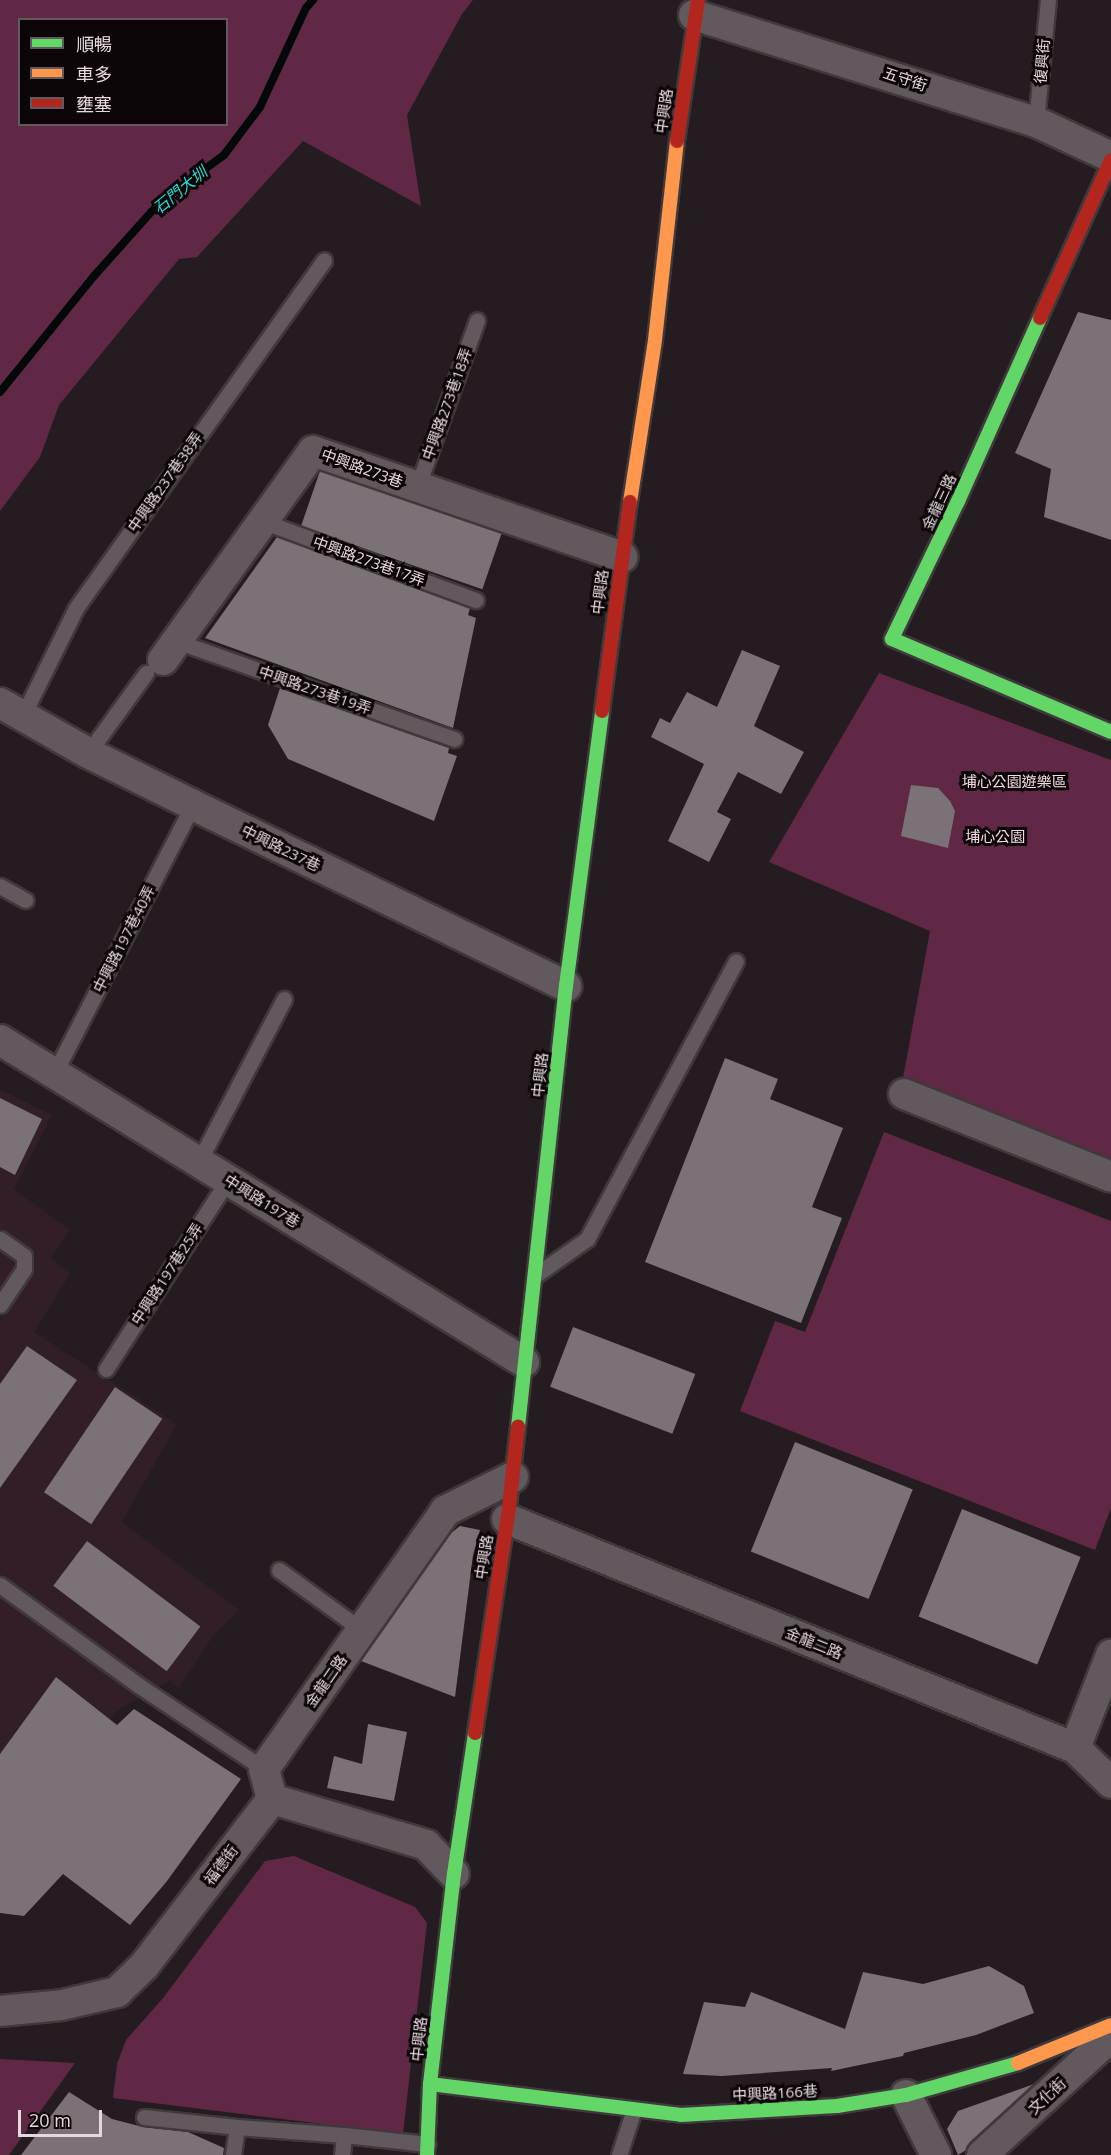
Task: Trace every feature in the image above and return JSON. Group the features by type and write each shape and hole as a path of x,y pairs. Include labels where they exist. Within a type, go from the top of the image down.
{"street":[{"name":"五守街","path":"696,8 1036,122 1111,158"},
{"name":"中興路","path":"428,2149 430,2084 454,1874 513,1477 566,986 622,557 653,352 678,134 696,8"},
{"name":"金龍三路","path":"1111,158 958,501 892,639 1111,732"},
{"name":"中興路273巷","path":"162,658 313,451 622,557"},
{"name":"中興路237巷","path":"12,709 88,753 566,986"},
{"name":"中興路197巷","path":"0,1040 524,1362"},
{"path":"904,1094 1111,1177"},
{"name":"金龍二路","path":"264,1769 445,1511 513,1477"},
{"name":"金龍二路","path":"507,1519 1075,1748 1111,1783"},
{"path":"1075,1748 1111,1655"},
{"path":"264,1769 272,1799 426,1845 454,1874"},
{"name":"福德街","path":"0,2011 62,2005 117,1992 144,1966 272,1799"},
{"name":"中興路166巷","path":"430,2084 681,2115 837,2106 906,2095 1019,2063 1111,2025"},
{"name":"文化街","path":"982,2155 1111,2037"},
{"path":"906,2095 936,2155"}],"lane":[{"name":"復興街","path":"1036,122 1048,0"},
{"name":"中興路237巷38弄","path":"12,709 76,608 324,260"},
{"name":"中興路273巷18弄","path":"417,488 477,320"},
{"name":"中興路273巷17弄","path":"262,521 476,600"},
{"name":"中興路273巷19弄","path":"162,658 454,739"},
{"path":"88,753 162,658"},
{"name":"中興路197巷40弄","path":"55,1072 193,805"},
{"path":"0,886 25,900"},
{"path":"534,1275 587,1239 736,961"},
{"path":"199,1161 284,999"},
{"name":"中興路197巷25弄","path":"106,1369 228,1180"},
{"path":"0,1239 24,1256 24,1269 0,1305"},
{"path":"279,1570 362,1630"},
{"path":"0,1585 138,1685 264,1769"},
{"path":"619,2155 634,2109"},
{"path":"144,2116 237,2127 344,2135 428,2149"},
{"path":"233,2155 237,2127"},
{"path":"342,2155 344,2135"}],"shaded area":[{"path":"0,1089 52,1115 14,1189 70,1230 51,1258 70,1274 34,1332 177,1424 122,1522 239,1610 213,1636 179,1688 169,1681 117,1711 0,1849"}],"green space":[{"path":"0,0 473,0 462,14 407,115 421,206 303,141 197,257 179,259 59,405 40,457 0,511"},
{"name":"埔心公園","path":"879,673 1111,760 1111,1165 903,1078 930,931 769,862"},
{"path":"884,1132 1111,1221 1111,1508 1095,1550 740,1411 775,1321 805,1332"},
{"path":"294,1856 415,1907 427,1923 403,2134 113,2098 117,2064 126,2040 164,1997 265,1861"},
{"path":"0,2059 75,2063 9,2155 0,2155"}],"building":[{"path":"1078,312 1111,320 1111,540 1044,517 1051,469 1015,453"},
{"path":"320,471 502,534 482,589 301,527"},
{"path":"277,537 470,608 468,615 476,618 453,728 205,638"},
{"path":"742,650 780,666 754,726 804,752 781,794 738,772 717,812 731,819 709,862 668,841 704,764 651,737 660,718 670,723 687,692 717,707"},
{"path":"280,688 449,748 448,753 457,756 434,821 288,759 268,725"},
{"path":"911,785 938,788 950,801 955,811 948,848 901,836"},
{"path":"725,1058 778,1079 770,1099 843,1128 812,1207 842,1218 801,1323 645,1262"},
{"path":"0,1098 42,1119 15,1175 0,1167"},
{"path":"573,1327 695,1374 672,1434 550,1387"},
{"path":"27,1346 77,1380 0,1488 0,1384"},
{"path":"115,1387 162,1419 91,1524 44,1492"},
{"path":"795,1442 913,1490 869,1599 751,1551"},
{"path":"962,1509 1081,1557 1037,1665 919,1617"},
{"path":"460,1526 480,1530 473,1555 455,1697 361,1661 450,1534"},
{"path":"87,1541 200,1626 167,1671 53,1586"},
{"path":"56,1677 117,1725 134,1709 241,1779 167,1881 130,1925 63,1874 24,1916 0,1913 0,1754"},
{"path":"368,1724 407,1732 394,1801 327,1788 334,1756 362,1764"},
{"path":"989,1966 1024,1986 1034,2013 976,2035 904,2053 903,2056 831,2071 832,2068 722,2076 683,2074 704,2002 745,2007 751,1992 845,2029 863,1972 923,1984"},
{"path":"1034,2084 970,2142 966,2150 958,2155 947,2129 958,2111"},
{"path":"69,2092 112,2119 143,2127 188,2132 224,2148 223,2155 21,2155"}],"waterway":[{"name":"石門大圳","path":"0,392 94,276 161,201 224,155 260,107 306,8 313,0"}],"traffic: fast":[{"path":"1040,318 958,501 892,639 1111,732"},
{"path":"518,1427 566,986 602,711"},
{"path":"427,2155 430,2084 454,1874 475,1733"},
{"path":"430,2084 681,2115 837,2106 906,2095 1018,2063"}],"traffic: slow":[{"path":"630,502 655,340 677,141"},
{"path":"1018,2063 1111,2025"}],"traffic: jam":[{"path":"677,141 698,0"},
{"path":"1040,318 1111,160"},
{"path":"602,711 630,502"},
{"path":"475,1733 509,1507 518,1427"}],"park label":[{"name":"埔心公園遊樂區","path":"1014,782"}]}
